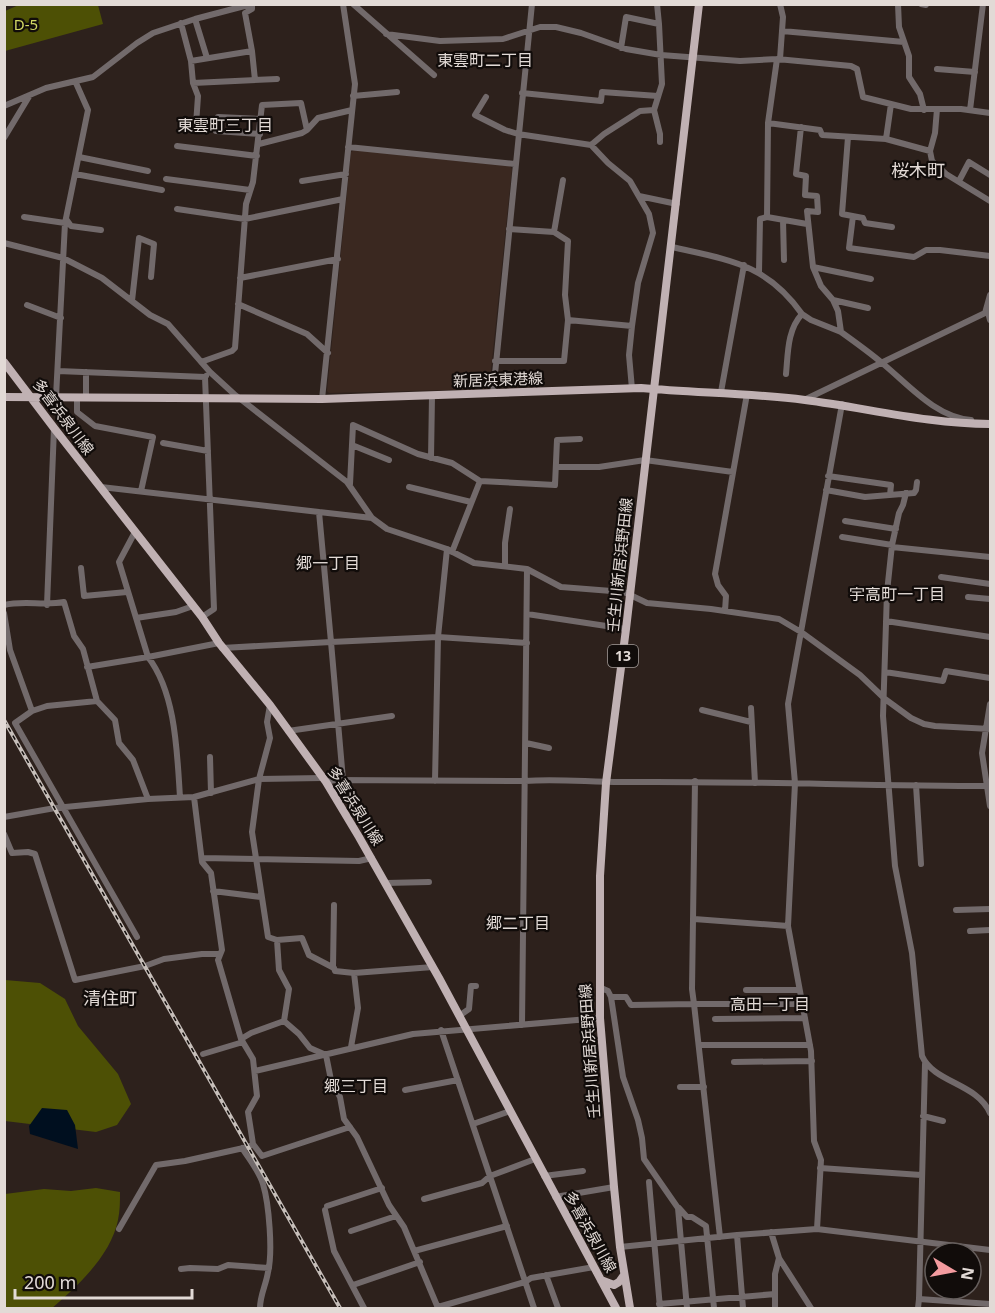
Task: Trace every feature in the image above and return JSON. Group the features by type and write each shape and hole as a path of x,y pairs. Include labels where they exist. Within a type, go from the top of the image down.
{"main road":[{"name":"壬生川新居浜野田線","path":"630,1308 620,1247 600,1018 600,876 606,783 672,247 699,4"},
{"name":"多喜浜泉川線","path":"4,362 202,617 220,645 270,705 324,780 372,858 433,967 616,1308"},
{"name":"新居浜東港線","path":"4,397 322,399 632,389 747,394 842,404 949,423 990,423"},
{"path":"600,1279 609,1285 614,1285 624,1275"}],"street":[{"path":"4,106 46,88 76,83 93,77 153,33 252,4 252,9 244,13 255,80"},
{"path":"322,399 355,84 344,4"},
{"path":"352,4 434,75"},
{"path":"493,394 532,4"},
{"path":"657,4 662,84 654,110 660,142"},
{"path":"767,217 768,123 782,31 783,17 780,4"},
{"path":"898,4 899,27 909,56 909,77 920,94 924,110"},
{"path":"970,110 984,4"},
{"path":"621,48 626,17 659,24"},
{"path":"195,19 207,58"},
{"path":"182,23 191,61 193,83 198,96 196,125"},
{"path":"386,34 440,40 502,39 540,27 564,29 621,48 661,55 740,61 778,59 851,66 857,69 863,97 891,105 924,110 970,110 990,113"},
{"path":"782,31 904,42"},
{"path":"191,61 252,51"},
{"path":"937,69 975,72"},
{"path":"193,83 277,79"},
{"path":"56,398 66,221 88,110 76,83"},
{"path":"353,96 397,92"},
{"path":"522,93 601,101 602,92 658,96"},
{"path":"4,138 30,94"},
{"path":"486,97 475,115 505,130 591,145 630,181 649,214 653,233 638,283 629,355 632,389"},
{"path":"201,362 235,348 246,204 259,144 262,105 301,103 307,130"},
{"path":"886,139 891,105"},
{"path":"937,109 936,133 930,151 932,161 946,174 990,201"},
{"path":"259,144 302,133 318,118 352,110"},
{"path":"591,145 639,111 654,110"},
{"path":"218,117 261,119"},
{"path":"768,123 820,130 822,135 886,139 930,151"},
{"path":"801,127 796,174 806,176 805,195 817,196 818,212 807,211 813,267 822,286 833,300 841,332"},
{"path":"216,131 260,134"},
{"path":"848,137 842,214 863,218 865,223 892,227"},
{"path":"177,146 257,156"},
{"path":"348,147 515,164"},
{"path":"79,157 148,171"},
{"path":"959,181 969,162 990,175"},
{"path":"75,174 162,190"},
{"path":"302,181 346,174"},
{"path":"166,179 250,190"},
{"path":"554,232 563,180"},
{"path":"639,196 677,204"},
{"path":"177,209 245,219 344,199"},
{"path":"24,216 66,221 71,226 101,230"},
{"path":"853,216 849,248 914,257 926,250 990,256"},
{"path":"759,272 760,219 767,217 807,224"},
{"path":"783,220 784,260"},
{"path":"495,361 564,361 568,320 565,295 568,241 554,232 509,229"},
{"path":"132,301 139,238 154,244 151,277"},
{"path":"4,243 63,258 102,278 150,315 168,324 201,362 207,375 214,609 202,617"},
{"path":"672,247 744,265 759,272 773,281 802,314 841,332 944,413 966,420 990,423"},
{"path":"240,278 338,259"},
{"path":"721,392 744,265"},
{"path":"813,267 872,279"},
{"path":"805,400 985,313 990,294"},
{"path":"833,300 868,308"},
{"path":"238,304 307,334 328,353"},
{"path":"27,305 61,318"},
{"path":"987,308 990,320"},
{"path":"786,374 792,332 796,320 802,314"},
{"path":"568,320 632,326"},
{"path":"58,370 207,375 350,484 372,518 387,530 450,551 474,563 526,569 561,587 630,594 647,603 779,619 801,632 860,675 885,699 911,718 924,724 988,729"},
{"path":"86,372 77,412 95,426 153,437 141,491"},
{"path":"725,611 726,596 718,585 716,574 747,394"},
{"path":"430,458 432,396"},
{"path":"817,1229 821,1160 814,1141 812,1061 788,926 795,783 788,704 842,404"},
{"path":"350,484 353,425 418,454 452,463 480,481 555,485 557,440 580,439"},
{"path":"47,605 54,428"},
{"path":"163,443 208,451"},
{"path":"352,446 389,460"},
{"path":"556,467 599,467 645,459 733,471"},
{"path":"828,476 891,485 890,495"},
{"path":"435,781 438,637 450,551 480,481"},
{"path":"826,490 865,496 914,493 917,482"},
{"path":"100,487 372,518"},
{"path":"409,487 471,502"},
{"path":"906,493 892,546 887,592 883,716 895,866 912,953 920,1049 925,1064 918,1308"},
{"path":"505,566 505,543 510,509"},
{"path":"319,512 332,642 342,780"},
{"path":"845,520 896,530"},
{"path":"135,532 119,562 148,657 158,669 176,735 180,797"},
{"path":"842,537 892,546 990,557"},
{"path":"81,568 84,596 127,592"},
{"path":"522,1025 526,569"},
{"path":"941,577 990,584"},
{"path":"968,597 990,599"},
{"path":"4,605 20,603 47,605 63,602 74,636 83,649 97,701 115,720 119,743 133,760 148,799"},
{"path":"136,618 176,612 193,606"},
{"path":"4,613 10,650 32,711"},
{"path":"527,614 626,629"},
{"path":"886,621 990,637"},
{"path":"87,666 220,645 438,637 527,643"},
{"path":"885,672 943,681 946,671 990,678"},
{"path":"97,701 65,703 32,711 15,723 137,937"},
{"path":"990,704 988,729 982,753 990,806"},
{"path":"270,705 267,722 270,738 259,779 252,832 268,937 276,940 302,938 309,955 333,967 335,971 354,974 433,967"},
{"path":"751,708 755,783"},
{"path":"702,710 752,722"},
{"path":"288,731 392,716"},
{"path":"526,743 549,748"},
{"path":"210,757 211,793"},
{"path":"4,817 63,807 194,797 259,779 545,780 606,783 694,781 988,786"},
{"path":"694,781 692,989 720,1237"},
{"path":"916,785 921,864"},
{"path":"194,797 202,862 211,873 222,950 218,960 242,1040 253,1059 257,1096 248,1112 254,1143 262,1156 350,1127"},
{"path":"4,834 12,853 35,854 75,980 145,966 164,959 220,954"},
{"path":"202,858 359,861 372,858"},
{"path":"386,883 429,882"},
{"path":"213,891 261,897"},
{"path":"333,967 334,905"},
{"path":"956,909 990,909"},
{"path":"694,920 788,926"},
{"path":"970,931 990,930"},
{"path":"276,940 279,970 289,989 284,1021"},
{"path":"351,1047 358,1008 354,974"},
{"path":"459,1016 470,1009 471,986 476,986"},
{"path":"599,987 608,991 611,997 623,1077 638,1120 644,1159 678,1208 687,1217 692,1217 706,1226 714,1308"},
{"path":"746,990 799,990"},
{"path":"611,997 626,997 631,1005 802,1004"},
{"path":"255,1071 413,1034 600,1018"},
{"path":"715,1019 805,1018"},
{"path":"203,1054 284,1021"},
{"path":"284,1021 310,1048 325,1054"},
{"path":"441,1030 534,1308"},
{"path":"699,1045 810,1045"},
{"path":"325,1054 329,1077 340,1096 344,1119 357,1137 396,1216 404,1227 438,1308 525,1282 531,1278 594,1267"},
{"path":"734,1062 812,1061"},
{"path":"925,1064 972,1092 986,1105 990,1113"},
{"path":"405,1090 458,1080"},
{"path":"680,1087 704,1087"},
{"path":"473,1124 510,1111"},
{"path":"923,1116 942,1121"},
{"path":"119,1229 156,1165 185,1161 242,1148 254,1143"},
{"path":"242,1148 263,1185 268,1217 269,1268 261,1295 260,1308"},
{"path":"424,1199 482,1183 490,1176 535,1159"},
{"path":"820,1168 921,1175"},
{"path":"544,1176 583,1170"},
{"path":"649,1182 660,1306 687,1305 775,1294"},
{"path":"555,1197 614,1187"},
{"path":"364,1308 334,1251 326,1208 382,1188"},
{"path":"678,1208 687,1305"},
{"path":"351,1231 396,1216"},
{"path":"414,1251 507,1226"},
{"path":"620,1247 817,1229 990,1250"},
{"path":"771,1232 779,1258 811,1308"},
{"path":"737,1235 742,1308"},
{"path":"775,1308 779,1258"},
{"path":"353,1285 420,1262"},
{"path":"180,1269 218,1269 228,1265 269,1268"},
{"path":"546,1275 558,1308"},
{"path":"918,1299 990,1306"}],"shaded area":[{"path":"354,150 510,166 512,169 489,389 329,393 327,391 351,152"}],"green space":[{"name":"D-5","path":"21,4 98,5 103,24 5,51 5,11"},
{"path":"5,980 40,983 65,999 78,1026 118,1074 131,1104 117,1125 96,1132 5,1121"},
{"path":"96,1188 120,1192 120,1210 114,1233 92,1269 52,1308 5,1308 5,1194 44,1189 71,1191"}],"water":[{"path":"42,1108 67,1110 75,1125 78,1149 30,1134 29,1126"}],"railway":[{"path":"4,720 340,1308"}],"district":[{"name":"東雲町二丁目","path":"485,60"},
{"name":"東雲町三丁目","path":"225,125"},
{"name":"桜木町","path":"918,171"},
{"name":"郷一丁目","path":"328,563"},
{"name":"宇高町一丁目","path":"897,594"},
{"name":"郷二丁目","path":"518,923"},
{"name":"清住町","path":"110,999"},
{"name":"高田一丁目","path":"770,1004"},
{"name":"郷三丁目","path":"356,1086"}]}
